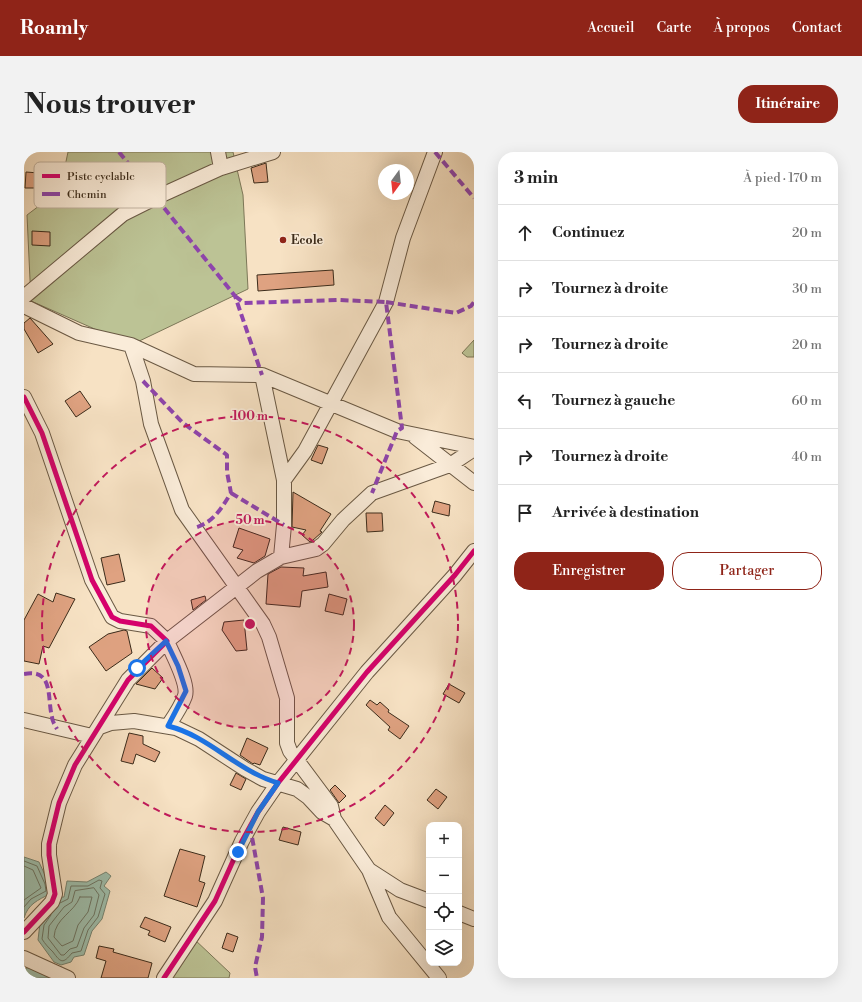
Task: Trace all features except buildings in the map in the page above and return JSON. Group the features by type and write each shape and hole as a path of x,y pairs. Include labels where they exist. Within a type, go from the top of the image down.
{"street":[{"path":"218,152 221,168"},
{"path":"166,193 221,168 274,152"},
{"path":"284,480 305,451 386,302 403,238 435,152"},
{"path":"24,297 123,214 135,208"},
{"path":"24,306 79,333 132,345 194,374 262,375 397,431 474,448"},
{"path":"132,345 143,381 151,424 182,510 263,624 275,651 287,698 287,743 290,751 331,806 334,819 369,870 389,917 439,978"},
{"path":"262,375 284,480 284,525 281,557"},
{"path":"24,397 42,433 94,585 112,618 120,621 151,626 166,641 178,666 186,691 168,726"},
{"path":"414,435 474,483"},
{"path":"24,932 52,902 55,894 49,855 52,828 69,776 128,680 166,641 237,588 257,571 281,557 316,550 320,547 342,520 372,493 450,465 474,448"},
{"path":"164,978 215,901 225,882 242,841 278,783 296,758 367,672 474,551"},
{"path":"24,720 96,731 111,723 134,721 176,728 199,739 263,779 297,789 308,797 322,812 334,819"},
{"path":"369,870 400,890 426,900"},
{"path":"462,914 474,919"},
{"path":"24,958 68,978"}],"shaded area":[{"path":"68,152 233,152 243,195 248,289 131,345 31,301 27,215 36,208 166,208 166,162 66,162"},
{"path":"474,340 474,357 467,357 462,353"},
{"path":"193,938 230,973 229,978 167,978"}],"water":[{"path":"24,857 39,862 49,884 50,894 31,906 24,918"},
{"path":"106,872 111,876 104,886 110,891 102,919 92,931 84,955 74,957 71,962 61,965 54,962 38,940 40,923 60,897 64,897 67,881 87,882"},
{"path":"33,967 56,978 24,978 26,968"}],"marked path":[{"path":"119,152 127,162"},
{"path":"435,152 474,198"},
{"path":"164,208 235,296 262,375"},
{"path":"235,296 244,303 338,300 386,302 402,428 397,431 372,493"},
{"path":"386,302 456,313 471,306 474,302"},
{"path":"143,381 183,423 227,455 227,472 231,493 216,515 201,526 194,528"},
{"path":"231,493 284,525"},
{"path":"24,674 34,673 45,680 49,693 52,720 57,729"},
{"path":"250,826 263,898 262,937 255,967 257,978"}],"cycle path":[{"path":"24,397 42,433 92,580 112,617 120,621 151,626 167,641 128,680 75,765 59,803 49,844 49,855 55,894 52,902 24,932"},
{"path":"164,978 215,901 242,841 258,812 278,783 367,672 455,575 474,551"}],"place":[{"name":"Ecole","path":"283,240"}],"route":[{"path":"137,668 166,641 178,666 186,691 168,726 176,728 199,739 263,779 278,783 258,812 242,841 238,852"}]}
